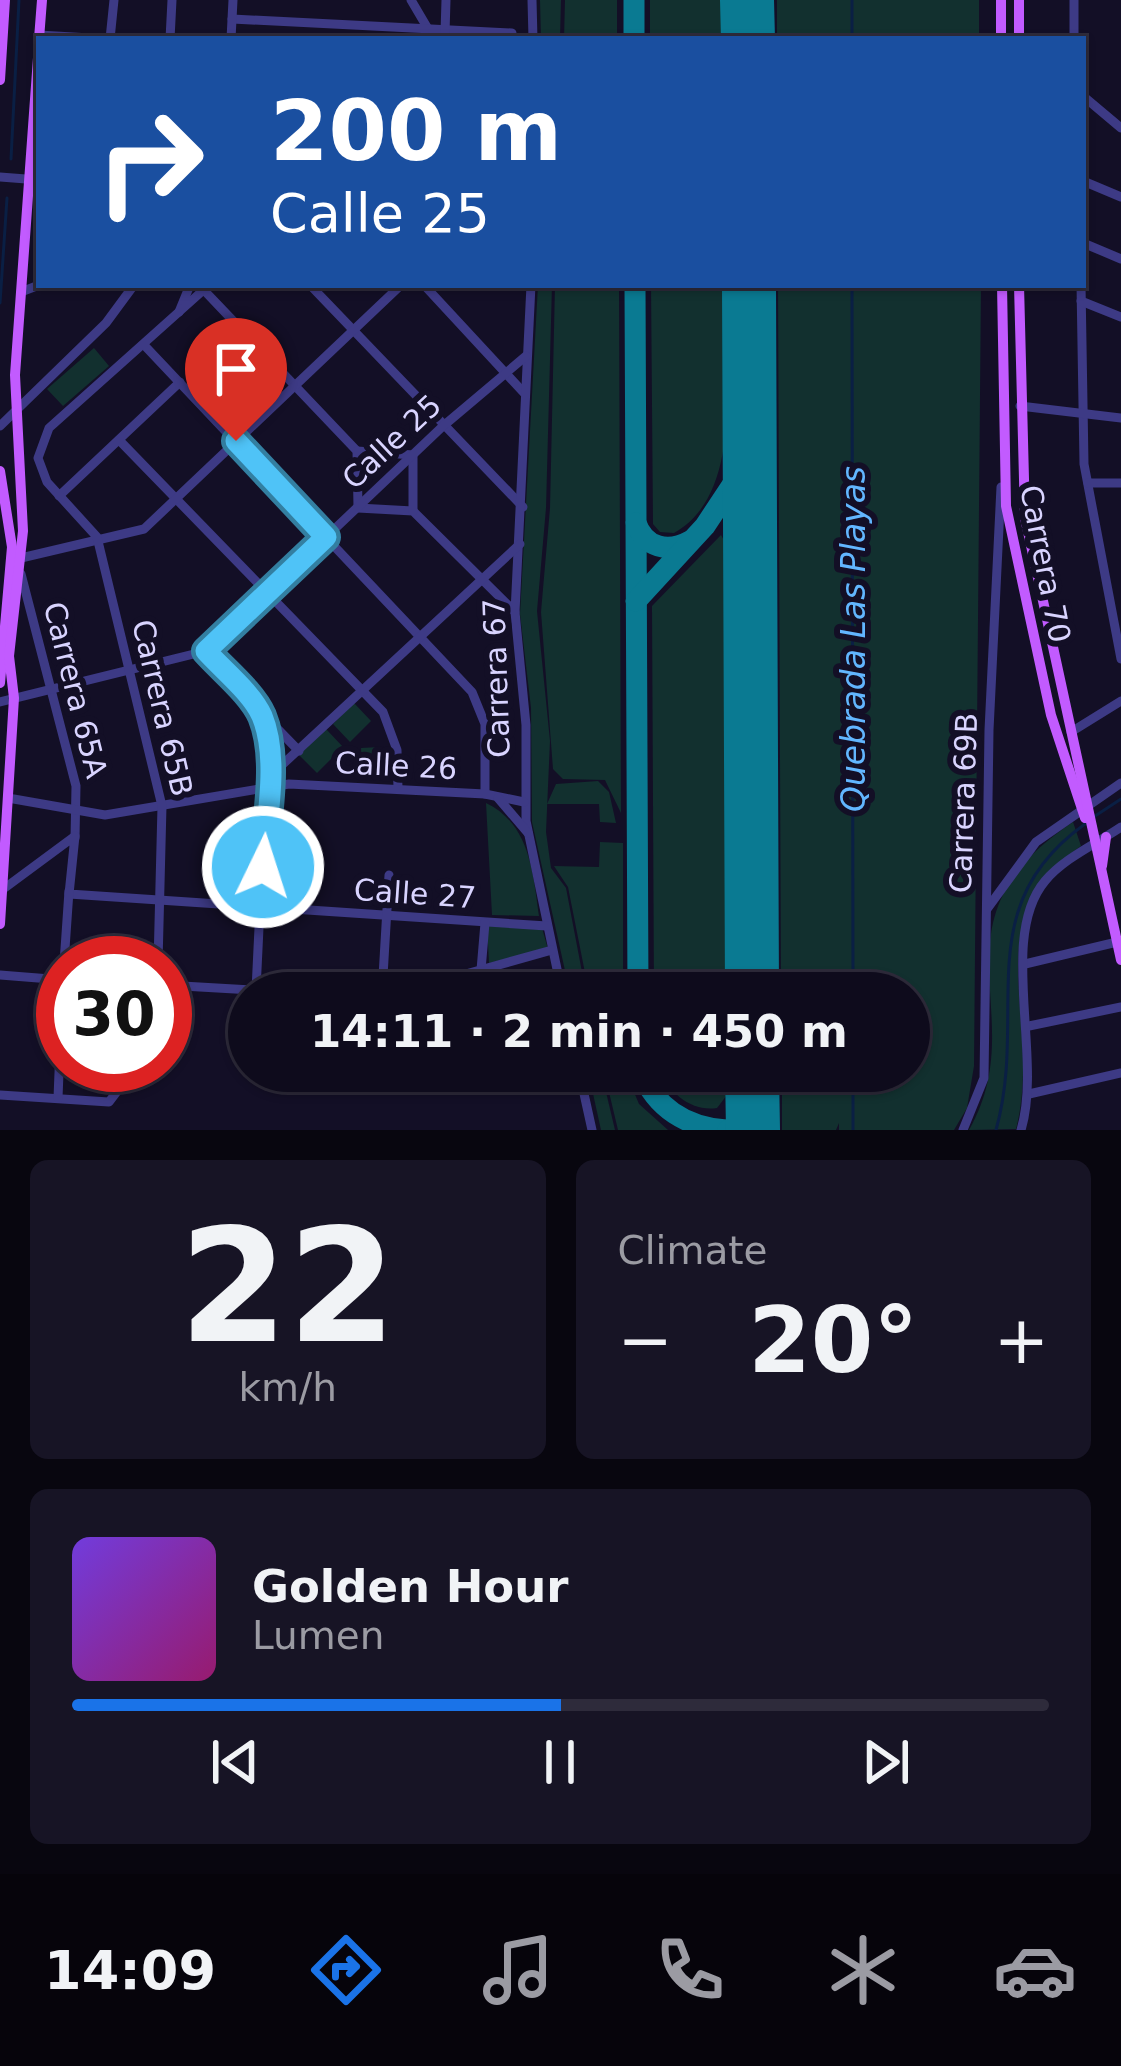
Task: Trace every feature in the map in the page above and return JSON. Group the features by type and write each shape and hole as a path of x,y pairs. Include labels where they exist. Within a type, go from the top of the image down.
{"main road":[{"path":"0,80 5,0"},
{"path":"39,36 42,0"},
{"path":"1000,0 1001,36"},
{"path":"1018,0 1019,36"},
{"path":"0,683 11,562 22,503 14,409 21,292 36,180"},
{"name":"Carrera 70","path":"1002,288 1003,474 1051,715 1100,840 1102,875 1121,961"},
{"name":"Carrera 70","path":"1019,288 1028,541 1088,816"},
{"path":"0,471 10,518 11,562 20,573 9,656 14,698 0,924"}],"street":[{"path":"109,36 114,0"},
{"path":"170,36 172,0"},
{"path":"231,36 233,0"},
{"path":"411,0 437,35"},
{"path":"437,35 446,0"},
{"path":"532,0 532,36"},
{"path":"1074,0 1074,36"},
{"path":"232,19 357,33 512,33"},
{"path":"1086,99 1121,128"},
{"path":"0,177 36,180"},
{"path":"1086,182 1121,197"},
{"path":"1086,244 1121,259"},
{"path":"21,292 36,286"},
{"path":"0,426 106,323 132,288"},
{"path":"97,537 58,496 38,458 50,428 177,317 199,288"},
{"path":"203,288 356,451 358,508 413,511 514,612"},
{"path":"313,288 523,507"},
{"path":"11,562 97,537 136,535 397,288"},
{"path":"427,288 524,394"},
{"name":"Carrera 67","path":"532,288 514,612 526,725 524,802 557,972"},
{"path":"1081,288 1081,414 1088,482 1121,659"},
{"path":"1082,301 1121,317"},
{"path":"146,346 479,704 486,748 485,794"},
{"name":"Calle 25","path":"0,702 206,651 442,427 526,356"},
{"path":"58,496 180,382"},
{"path":"1020,406 1121,418"},
{"path":"119,440 383,712 394,733 398,789"},
{"path":"356,451 413,455 413,511"},
{"name":"Carrera 69B","path":"963,1130 984,1078 985,913 1003,474"},
{"path":"1088,482 1121,483"},
{"name":"Carrera 65B","path":"97,537 162,806 159,936"},
{"path":"269,782 359,691 521,542"},
{"name":"Carrera 65A","path":"20,573 76,786 66,936"},
{"path":"206,651 299,751"},
{"path":"1071,732 1121,701"},
{"path":"257,972 269,782 261,712"},
{"name":"Calle 26","path":"8,798 117,814 269,782 485,794 524,802"},
{"path":"985,913 1036,842 1088,816 1121,783"},
{"name":"Calle 26","path":"498,798 528,833"},
{"path":"1021,1130 1029,1094 1025,964 1033,900 1055,871 1121,826"},
{"path":"2,890 75,836"},
{"path":"383,972 389,875"},
{"name":"Calle 27","path":"69,894 548,926"},
{"path":"482,970 484,923"},
{"path":"1025,964 1117,942"},
{"path":"475,972 552,950"},
{"path":"0,975 36,976"},
{"path":"192,986 228,988"},
{"path":"1029,1026 1121,1007"},
{"path":"1029,1094 1121,1073"},
{"path":"58,1092 58,1098"},
{"path":"0,1095 109,1102 117,1092"},
{"path":"584,1092 592,1130"}],"green space":[{"path":"540,0 561,0 560,36 541,36"},
{"path":"565,0 617,0 617,36 564,36"},
{"path":"650,0 722,0 722,36 650,36"},
{"path":"777,0 979,0 979,36 777,36"},
{"path":"538,288 552,288 546,508 537,611 550,741 546,832 551,868 566,888 582,972 565,972 532,822 531,708 520,614"},
{"path":"555,288 619,288 621,813 605,780 563,779 553,769 541,612 550,508"},
{"path":"651,288 724,288 727,421 713,487 697,514 674,533 660,532 653,524"},
{"path":"778,288 981,288 974,1066 967,1108 954,1130 839,1130 839,1123 836,1130 782,1130 782,1092 930,1092 930,972 781,972"},
{"path":"94,348 109,366 63,406 47,389"},
{"path":"721,535 725,542 729,972 654,972 652,606"},
{"path":"354,703 371,721 350,742 333,724"},
{"path":"326,729 343,747 317,773 299,755"},
{"path":"380,747 381,780 362,780 361,748"},
{"path":"598,781 609,792 616,823 600,822 599,804 547,804 556,784"},
{"path":"486,803 501,812 521,837 539,916 492,915"},
{"path":"1073,822 1081,846 1048,875 1029,906 1020,939 1023,1049 1016,1129 969,1130 986,1088 992,1047 991,933 1002,896 1028,859"},
{"path":"600,842 623,843 623,972 585,972 568,887 554,866 599,867"},
{"path":"487,925 542,928 548,949 489,963"},
{"path":"593,1092 606,1092 615,1130 601,1130"},
{"path":"609,1092 634,1092 639,1104 668,1130 618,1130"},
{"path":"727,1092 717,1108 690,1104 675,1093"}],"waterway":[{"path":"11,159 19,0"},
{"name":"Quebrada Las Playas","path":"852,0 852,36"},
{"path":"0,303 7,198"},
{"name":"Quebrada Las Playas","path":"852,288 853,972"},
{"path":"1092,818 1121,799"},
{"path":"996,1130 1004,1087 1014,926 1026,890 1049,856 1085,824"},
{"name":"Quebrada Las Playas","path":"853,1092 853,1130"}],"taxiway":[{"path":"634,0 634,36"},
{"path":"635,288 638,972"},
{"path":"636,601 705,526 750,458"},
{"path":"636,523 645,538 658,546 690,541"},
{"path":"652,1092 674,1114 726,1130"},
{"path":"728,1130 744,1124 752,1106"}],"runway":[{"path":"747,0 748,36"},
{"path":"749,288 752,972"},
{"path":"752,1092 753,1130"}],"route":[{"path":"236,441 326,537 206,651 261,712 266,729 270,766 263,867"}]}
